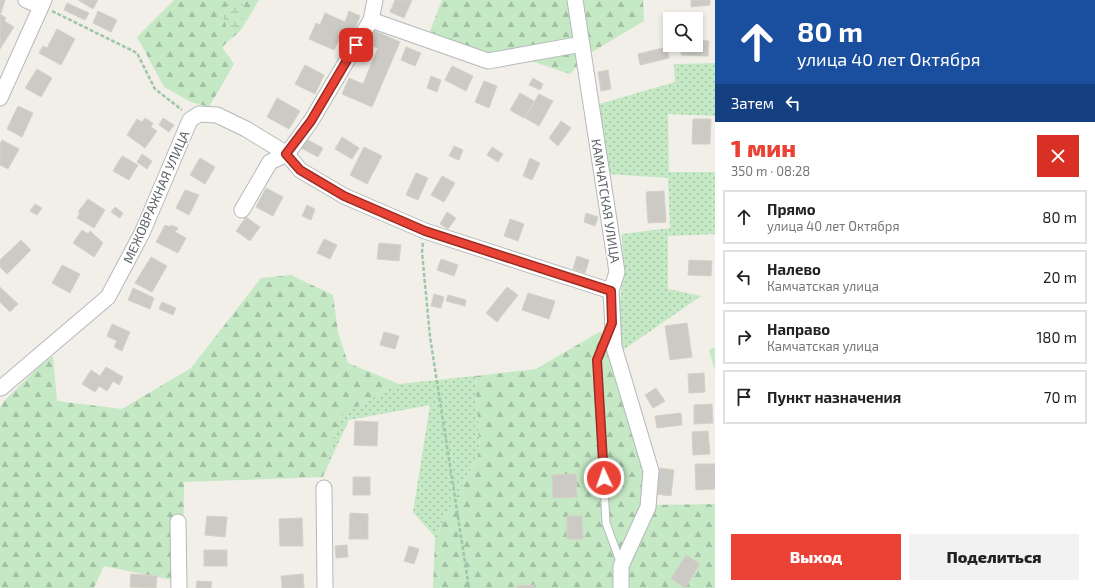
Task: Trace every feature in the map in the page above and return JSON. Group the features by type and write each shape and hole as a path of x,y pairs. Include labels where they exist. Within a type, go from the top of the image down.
{"street":[{"path":"0,98 43,3 26,0"},
{"path":"242,210 270,162 286,154 311,121 371,20 375,0"},
{"name":"КАМЧАТСКАЯ УЛИЦА","path":"575,0 617,272 611,291 614,347 651,472 648,507 621,566"},
{"path":"371,20 488,61 582,44"},
{"path":"194,117 217,115 246,129 286,154 300,170 344,196 425,231 611,291"},
{"name":"МЕЖОВРАЖНАЯ УЛИЦА","path":"1,388 108,297 142,233 194,117"},
{"path":"324,488 325,588"},
{"path":"178,522 179,588"},
{"path":"621,566 621,588"}],"lane":[{"path":"612,323 597,360 606,522 621,566"}],"path":[{"path":"43,3 137,53 155,89 181,110 194,117"},
{"path":"425,231 422,252 430,337 469,588"}],"green space":[{"path":"174,0 259,0 241,30 222,47 234,64 209,107 191,102 164,87 137,37"},
{"path":"230,0 243,0 243,17 236,34 227,30 223,16"},
{"path":"442,0 643,0 644,21 587,55 570,74 525,59 486,53 429,34"},
{"path":"715,63 715,116 668,114 669,172 715,172 715,234 668,236 668,289 701,296 620,352 618,321 623,272 622,234 670,228 668,178 609,174 596,105 675,82 674,64"},
{"path":"291,275 333,295 338,332 348,363 399,384 340,415 323,477 184,482 183,588 172,580 104,566 94,588 0,588 0,408 4,401 41,365 53,356 57,401 122,409 191,368 261,278"},
{"path":"601,331 639,446 652,505 715,504 715,588 433,588 435,537 480,452 475,376 536,369"},
{"path":"715,347 715,371 709,350"},
{"path":"475,376 480,452 435,537 413,512 430,405 349,420 323,476 340,415 399,384"}],"building":[{"path":"0,0 5,0 1,13 0,13"},
{"path":"78,0 98,0 93,9"},
{"path":"395,0 412,0 404,18 390,12"},
{"path":"691,0 710,0 710,5 691,7"},
{"path":"67,3 89,13 85,20 64,10"},
{"path":"98,11 117,20 111,32 93,23"},
{"path":"349,11 360,16 351,39 341,35 334,50 309,39 316,23 320,25 325,13 345,22"},
{"path":"0,14 6,18 4,21 14,27 0,49"},
{"path":"57,29 75,39 61,65 39,53 43,46 47,48"},
{"path":"373,30 400,42 372,107 342,94 349,78 363,84 378,48 367,44"},
{"path":"703,41 709,41 708,56 681,55 681,52 703,52"},
{"path":"406,47 421,53 415,66 401,60"},
{"path":"663,48 663,52 668,52 669,58 640,65 638,54"},
{"path":"305,65 324,75 315,94 295,84"},
{"path":"452,66 473,76 466,91 445,80"},
{"path":"37,69 52,78 41,97 25,88"},
{"path":"608,70 611,89 601,91 598,72"},
{"path":"431,76 441,80 437,92 427,88"},
{"path":"533,78 543,84 540,90 529,85"},
{"path":"484,81 497,86 489,108 475,102"},
{"path":"520,93 534,101 524,118 510,110"},
{"path":"539,94 553,101 539,126 525,118"},
{"path":"277,98 300,111 289,129 267,117"},
{"path":"18,106 33,113 22,137 7,129"},
{"path":"145,118 153,123 151,127 157,131 145,148 127,135 137,119 142,122"},
{"path":"163,118 174,125 169,132 159,125"},
{"path":"693,119 711,119 710,144 692,144"},
{"path":"561,121 571,128 558,146 549,138"},
{"path":"342,137 359,148 352,159 335,149"},
{"path":"306,139 323,148 318,157 301,148"},
{"path":"2,140 19,149 8,169 0,165 0,144"},
{"path":"454,146 463,150 459,160 449,156"},
{"path":"364,147 382,156 367,184 350,175"},
{"path":"492,147 503,154 498,162 487,155"},
{"path":"142,154 152,161 147,169 137,162"},
{"path":"122,156 138,165 129,180 113,171"},
{"path":"200,158 215,167 205,184 190,175"},
{"path":"530,158 540,163 532,180 523,176"},
{"path":"416,173 428,178 418,200 406,195"},
{"path":"442,176 455,183 444,202 431,195"},
{"path":"266,188 283,197 273,216 256,207"},
{"path":"185,190 199,195 189,215 176,208"},
{"path":"664,191 666,222 648,223 646,192"},
{"path":"88,199 105,210 94,228 77,218 80,213 78,212"},
{"path":"35,204 42,208 37,215 30,211"},
{"path":"307,205 315,209 311,220 302,216"},
{"path":"115,207 123,213 120,218 111,212"},
{"path":"447,212 456,218 448,229 440,224"},
{"path":"586,213 598,217 595,226 584,222"},
{"path":"246,217 260,227 250,241 236,231"},
{"path":"510,219 524,224 518,241 504,236"},
{"path":"165,225 170,227 171,225 178,228 175,232 186,238 178,253 156,242"},
{"path":"82,230 88,234 90,231 103,243 94,257 73,243"},
{"path":"324,239 337,245 330,259 317,253"},
{"path":"21,240 31,250 7,274 0,267 0,260"},
{"path":"379,243 401,245 399,261 377,259"},
{"path":"577,256 589,260 585,273 573,269"},
{"path":"151,257 167,266 152,292 135,283"},
{"path":"441,259 458,265 454,276 437,270"},
{"path":"689,260 712,261 711,276 688,275"},
{"path":"62,265 80,274 70,293 52,283"},
{"path":"0,287 18,304 10,312 0,302"},
{"path":"507,287 518,295 497,322 486,313"},
{"path":"133,288 154,298 150,309 128,300"},
{"path":"528,293 555,301 549,319 522,310"},
{"path":"434,294 444,297 441,308 431,306"},
{"path":"448,295 466,300 465,306 446,301"},
{"path":"162,302 176,308 173,315 159,309"},
{"path":"687,323 692,357 670,360 665,326"},
{"path":"112,324 130,332 122,351 114,347 117,341 107,336"},
{"path":"384,332 399,336 395,349 380,345"},
{"path":"106,367 123,377 119,385 113,381 107,391 99,386 95,392 82,384 91,370 100,376"},
{"path":"704,373 705,392 689,393 688,374"},
{"path":"656,388 665,401 653,408 645,395"},
{"path":"712,404 713,423 694,424 694,405"},
{"path":"681,413 682,425 657,428 655,416"},
{"path":"355,421 378,422 377,446 354,445"},
{"path":"708,431 710,454 693,455 692,432"},
{"path":"695,464 715,464 715,489 696,490"},
{"path":"660,468 674,470 671,496 656,494"},
{"path":"576,474 577,497 553,498 552,475"},
{"path":"353,477 370,477 370,495 353,495"},
{"path":"350,513 368,514 368,539 349,539"},
{"path":"207,516 227,517 225,537 205,535"},
{"path":"567,516 582,516 583,539 567,539"},
{"path":"302,518 303,546 280,546 279,519"},
{"path":"347,545 348,557 336,558 335,546"},
{"path":"409,546 419,549 414,564 404,561"},
{"path":"204,550 227,550 227,566 204,566"},
{"path":"686,555 700,564 685,588 671,579"},
{"path":"131,574 157,576 156,588 130,587"},
{"path":"303,574 304,588 282,588 281,576"},
{"path":"197,581 212,582 211,588 196,588"},
{"path":"534,585 534,588 517,588 517,586"}],"route":[{"path":"356,45 311,121 286,154 300,170 344,196 425,231 611,291 612,323 597,360 604,478"}]}
